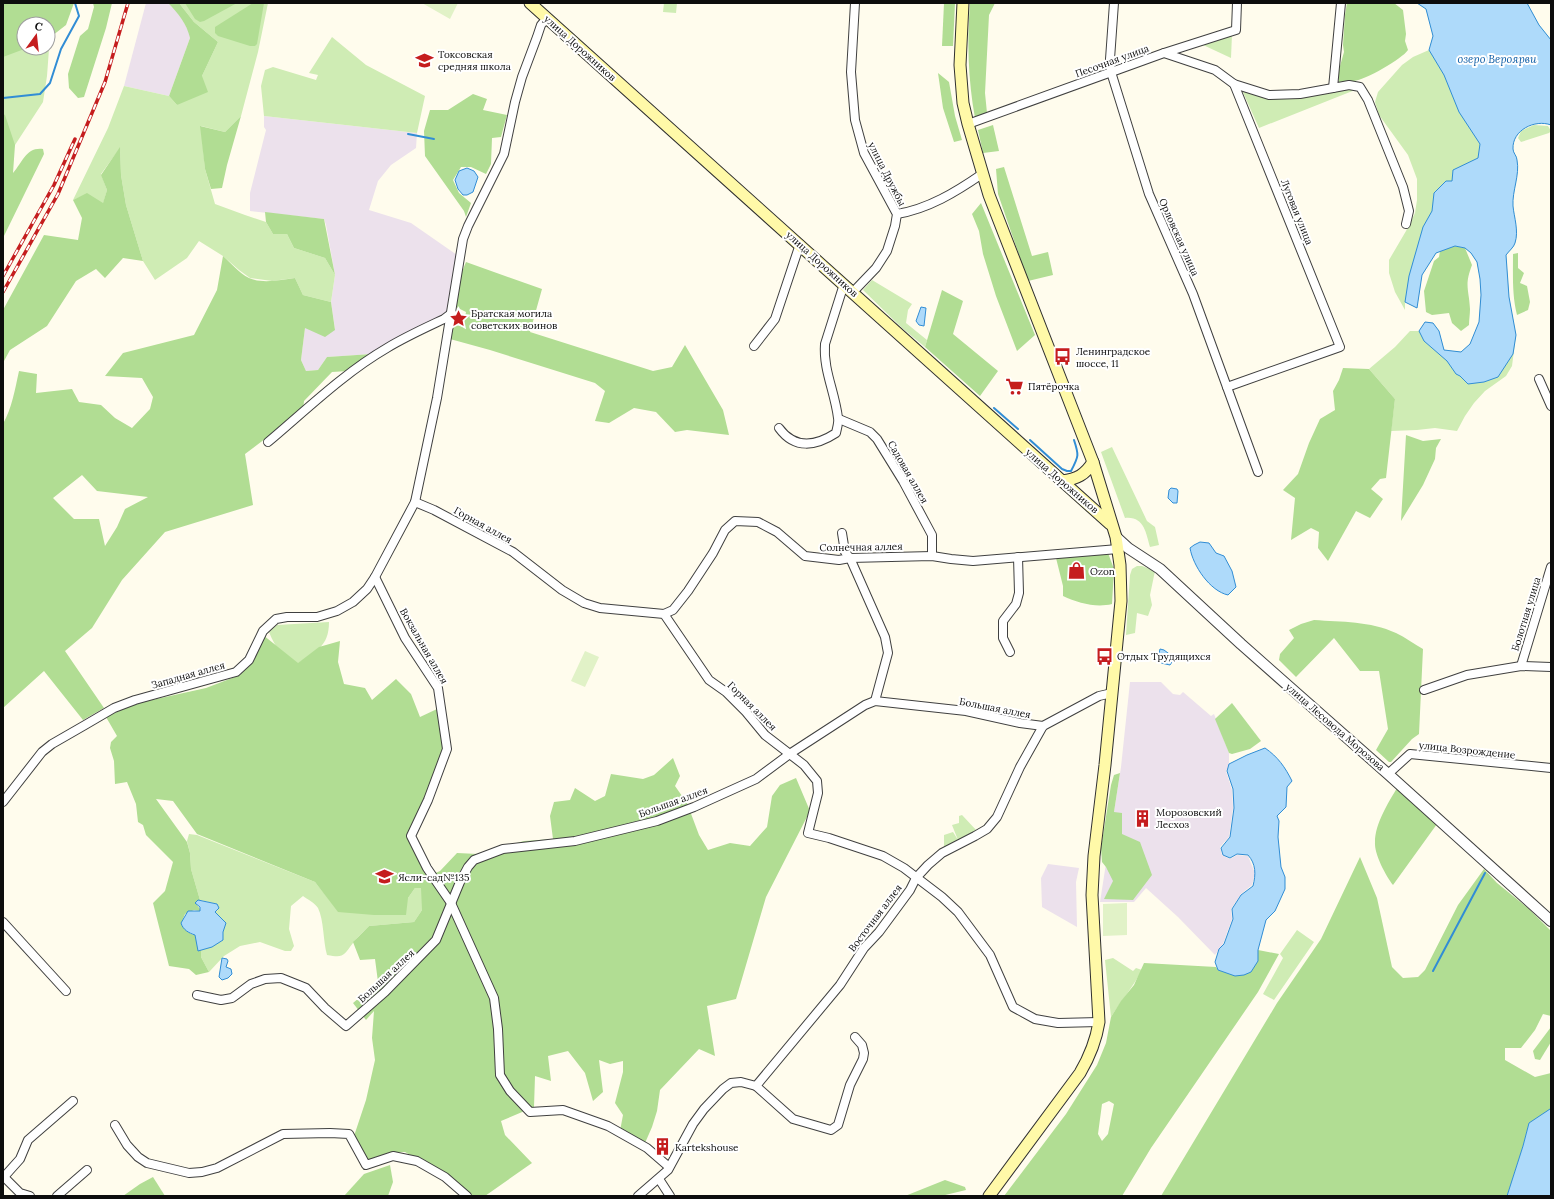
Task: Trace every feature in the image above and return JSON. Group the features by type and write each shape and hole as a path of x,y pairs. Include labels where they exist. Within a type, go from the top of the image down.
{"main road":[{"name":"улица Дорожников","path":"530,3 800,244 1112,526"},
{"path":"963,3 960,65 968,124 982,174 1093,462 1116,537 1120,565 1121,601 1105,765 1094,856 1094,945 1099,1022 1095,1042 1080,1073 989,1196"},
{"path":"1062,481 1074,480 1081,476 1088,470 1093,462"}],"street":[{"name":"улица Дружбы","path":"853,292 876,268 887,251 895,226 897,214 864,153 855,120 851,72 855,3"},
{"name":"Орловская улица","path":"1114,3 1110,59 1111,72 1149,194 1193,294 1258,472"},
{"path":"1164,53 1236,30 1237,3"},
{"path":"1333,88 1341,3"},
{"path":"375,577 415,502 437,398 463,239 504,154 522,77 537,37 547,18"},
{"name":"Песочная улица","path":"968,124 1164,53 1215,70 1234,84 1269,95 1300,94 1349,85 1360,87 1368,100 1403,187 1409,211 1406,224"},
{"name":"Луговая улица","path":"1227,387 1340,347 1234,84"},
{"path":"897,214 922,208 965,186 982,174"},
{"path":"754,346 774,320 800,244"},
{"path":"779,428 784,436 791,440 809,444 824,441 836,433 839,419 827,378 824,354 825,344 844,284"},
{"path":"268,442 368,360 387,348 444,319 452,313"},
{"path":"1539,379 1551,406"},
{"name":"Садовая аллея","path":"839,419 870,432 877,439 932,535 932,556"},
{"name":"Горная аллея","path":"415,502 434,510 513,552 562,590 584,603 600,608 664,614 709,680 726,692 746,712 765,735 791,753 804,765 817,781 818,793 808,833 829,838 883,856 904,868 942,897 971,927 990,955 1013,1008 1035,1019 1058,1023 1099,1022"},
{"name":"Солнечная аллея","path":"664,614 673,610 688,591 713,553 725,530 734,521 758,522 777,532 805,556 839,560 850,558 932,556 973,561 1118,548"},
{"path":"842,533 845,552 850,558 885,637 888,653 875,701"},
{"name":"улица Лесовода Морозова","path":"1116,537 1122,544 1160,569 1246,649 1388,774 1551,921"},
{"path":"1120,565 1127,557 1134,556 1143,559"},
{"path":"1010,652 1002,638 1003,621 1016,604 1019,593 1018,557"},
{"name":"Болотная улица","path":"1521,666 1551,567"},
{"name":"Западная аллея","path":"3,802 42,752 52,744 114,708 134,700 236,672 249,660 262,631 276,619 317,616 337,611 354,602 367,589 375,577"},
{"name":"Вокзальная аллея","path":"375,577 405,638 438,688 447,749 428,800 411,836 427,868 451,903 494,998 498,1029 500,1075 510,1091 530,1112 564,1110 608,1126 647,1148 668,1167"},
{"path":"1424,690 1467,675 1521,666 1551,667"},
{"path":"1043,726 1100,696 1112,693"},
{"name":"Большая аллея","path":"197,995 221,1000 232,998 251,984 264,979 281,978 306,988 325,1008 346,1026 385,992 431,947 441,932 451,903 468,867 474,860 503,849 575,841 657,821 694,807 756,779 791,753 865,705 875,701 966,711 1020,723 1043,726"},
{"name":"Восточная аллея","path":"756,1086 840,985 864,948 879,932 910,890 916,878 942,853 981,832 997,817 1020,767 1043,726"},
{"name":"улица Возрождение","path":"1388,774 1410,754 1551,768"},
{"path":"3,922 66,991"},
{"path":"638,1196 668,1170 668,1167 693,1124 704,1109 723,1089 731,1083 741,1082 756,1086 793,1119 831,1130 838,1125 850,1085 863,1059 864,1053 862,1045 855,1037"},
{"path":"30,1196 20,1193 4,1177 20,1159 28,1140 73,1101"},
{"path":"115,1125 127,1145 138,1158 148,1163 189,1173 202,1172 217,1168 283,1134 350,1134 366,1165 393,1156 417,1161 445,1177 467,1196"},
{"path":"57,1196 87,1170"},
{"path":"659,1179 670,1196"}],"shaded area":[{"path":"146,3 168,3 180,15 189,32 190,38 169,96 124,86"},
{"path":"264,116 417,133 416,148 391,165 378,181 369,210 411,223 457,255 449,311 372,354 327,357 318,370 306,371 301,360 305,328 335,329 331,302 335,275 324,219 250,211 250,193 266,130 264,127"},
{"name":"Морозовский Лесхоз","path":"1130,682 1161,682 1173,694 1180,695 1183,692 1211,716 1214,714 1229,753 1229,764 1226,771 1232,790 1233,808 1229,837 1220,847 1222,855 1230,859 1237,855 1248,856 1255,873 1252,885 1241,894 1231,909 1232,919 1223,944 1215,955 1178,917 1146,888 1134,902 1100,902 1121,767"},
{"path":"1048,864 1079,868 1076,882 1077,927 1042,907 1041,878"}],"green space":[{"path":"3,3 16,16 16,56 48,56 43,102 15,145 3,177"},
{"path":"3,3 74,3 66,25 56,33 56,16 16,16 16,52 3,57"},
{"path":"93,3 112,3 106,28 84,97 78,98 69,88 68,74 80,36 88,29 94,7"},
{"path":"168,3 179,3 194,22 218,42 202,76 208,92 177,105 169,96 190,38 182,19"},
{"path":"179,3 268,3 258,52 241,116 225,132 201,126 205,169 215,204 266,222 273,234 287,234 294,248 325,258 335,275 331,302 303,295 295,278 272,281 250,278 223,256 199,241 187,258 155,280 143,261 126,205 121,175 120,148 101,174 107,190 103,204 87,194 73,200 108,128 124,86 169,96 177,105 202,76 218,42 194,22"},
{"path":"185,3 237,3 200,22 195,19"},
{"path":"253,3 264,3 257,44 255,46 250,46 218,36 215,33 215,27"},
{"path":"422,3 458,3 450,19"},
{"path":"664,3 677,3 676,13 663,12"},
{"path":"944,3 955,3 953,46 942,46"},
{"path":"970,3 995,3 989,15 985,93 987,113 975,118 969,60"},
{"path":"1347,3 1394,3 1403,10 1406,34 1405,41 1408,50 1391,64 1366,77 1354,81 1339,82 1338,73 1344,52 1343,45"},
{"name":"озеро Вероярви","path":"1417,3 1527,3 1539,25 1551,40 1551,125 1532,125 1520,131 1516,136 1513,150 1518,166 1513,200 1517,234 1513,248 1506,255 1509,297 1516,335 1512,366 1506,376 1485,391 1474,403 1457,431 1435,428 1391,431 1395,399 1369,369 1395,347 1410,331 1419,331 1425,322 1433,323 1439,331 1444,350 1461,352 1470,344 1479,323 1481,295 1477,262 1471,253 1465,248 1455,246 1436,253 1422,275 1417,308 1405,302 1405,310 1395,292 1389,273 1389,260 1415,213 1417,200 1417,179 1408,155 1379,115 1375,102 1378,92 1402,65 1413,57 1429,50 1433,36 1426,9"},
{"path":"1232,34 1231,58 1201,44"},
{"path":"332,37 366,65 425,96 417,133 264,116 261,86 265,70 273,67 316,80 318,75 309,73"},
{"path":"938,73 949,82 955,116 962,140 954,142 943,108"},
{"path":"1349,88 1355,90 1259,128 1242,90 1269,98"},
{"path":"473,94 487,99 483,110 507,115 501,137 492,138 491,164 486,174 471,167 461,167 453,180 459,193 471,203 466,217 464,211 425,156 424,131 430,110 448,110"},
{"path":"3,114 5,115 15,145 13,173 25,156 33,150 43,149 44,154 3,238"},
{"path":"241,116 222,188 211,189 205,169 200,126 225,132"},
{"path":"993,125 999,151 983,153 978,130"},
{"path":"1534,125 1548,126 1551,131 1521,142 1518,138 1521,131"},
{"path":"120,147 121,175 126,205 143,261 123,258 105,278 96,269 76,281 47,326 10,350 4,361 3,371 3,310 44,235 78,240 82,218 73,200 87,193 103,203 107,190 101,175"},
{"path":"1004,167 1032,256 1048,252 1053,275 1028,281 998,194 996,169"},
{"path":"981,203 1035,335 1017,351 996,296 983,254 979,231 972,214"},
{"path":"265,212 324,219 335,275 325,258 294,248 287,234 273,234 266,222"},
{"path":"1455,246 1465,248 1472,265 1468,278 1470,309 1469,325 1461,331 1452,323 1449,313 1432,315 1426,312 1424,291 1434,261 1439,257 1440,251"},
{"path":"1518,253 1518,268 1524,273 1520,283 1527,286 1530,302 1528,310 1517,315 1513,277 1513,254"},
{"path":"223,256 238,271 249,278 266,281 295,278 303,295 331,302 335,330 325,337 305,328 301,360 306,371 318,370 327,357 372,354 348,371 332,372 304,401 303,410 245,454 253,505 165,532 122,580 92,628 65,651 104,708 83,720 44,671 3,708 3,424 11,405 19,371 37,374 36,393 72,389 79,402 101,405 115,418 132,428 150,409 153,397 142,378 105,376 123,353 194,335 217,290","holes":["82,475 97,491 148,497 125,509 117,527 105,546 99,519 74,519 53,498"]},
{"path":"466,262 542,289 530,332 653,371 672,367 685,345 723,410 729,435 687,430 675,432 656,412 634,408 609,423 595,421 605,391 595,383 450,339 453,324 463,327 466,312 456,307 459,279"},
{"path":"872,280 912,304 908,310 906,323 927,340 925,347 902,328 863,290"},
{"path":"942,290 963,301 953,334 998,371 980,396 925,347"},
{"path":"1343,368 1369,369 1395,399 1386,478 1380,479 1371,489 1383,499 1370,518 1356,511 1328,561 1318,548 1319,532 1311,528 1291,540 1295,498 1283,490 1298,474 1309,443 1320,419 1335,410 1333,391"},
{"path":"1406,435 1423,441 1441,439 1436,448 1435,459 1423,485 1401,521"},
{"path":"1112,447 1147,521 1155,527 1159,545 1150,547 1143,526 1136,520 1125,518 1101,452"},
{"path":"1108,553 1114,569 1112,604 1087,604 1063,596 1063,586 1056,558"},
{"path":"1137,566 1142,566 1155,571 1150,595 1152,605 1148,616 1137,613 1135,633 1126,635 1130,575 1132,569"},
{"path":"1314,620 1376,626 1399,635 1423,649 1419,734 1412,739 1391,762 1389,762 1376,750 1388,729 1379,671 1360,671 1334,638 1296,677 1279,660 1280,654 1294,638 1289,630"},
{"path":"329,622 327,637 324,643 315,652 297,664 287,658 280,651 269,632 277,625"},
{"path":"263,635 298,663 319,647 340,641 338,662 344,684 365,688 372,700 396,679 411,694 420,717 437,709 445,751 408,836 429,876 440,871 457,853 478,854 524,841 553,839 550,816 554,802 570,800 575,788 595,801 605,796 611,774 643,779 654,775 673,758 680,776 675,786 687,803 699,835 708,850 730,843 750,846 767,827 772,796 780,785 796,778 810,811 766,897 736,999 707,1006 715,1056 699,1049 660,1090 657,1111 645,1143 620,1131 623,1115 615,1103 623,1072 623,1061 610,1064 599,1060 603,1092 593,1101 585,1073 568,1051 548,1056 551,1081 535,1076 534,1107 501,1121 505,1135 532,1163 485,1196 472,1196 446,1175 405,1152 391,1152 366,1161 354,1136 366,1100 375,1060 372,1038 374,1011 366,1020 353,1003 378,982 375,959 360,960 353,942 369,926 414,922 422,910 421,888 415,888 408,898 406,915 374,915 338,912 315,882 197,834 173,801 156,799 187,842 190,853 191,869 200,900 198,900 197,905 200,911 194,910 185,914 181,924 191,934 195,935 201,949 201,957 209,972 196,975 189,969 169,966 153,903 165,891 173,862 146,835 143,825 138,822 136,804 127,782 115,784 114,761 110,748 111,742 117,736 106,717 134,704 206,688 240,675 253,660"},
{"path":"585,651 599,657 585,687 571,681"},
{"path":"1232,703 1261,741 1250,749 1232,754 1229,753 1215,719"},
{"path":"1120,773 1114,812 1122,813 1122,834 1140,842 1152,875 1133,900 1104,899 1113,881 1102,862 1101,848 1111,785 1114,775"},
{"path":"1397,788 1437,824 1393,885 1378,859 1375,842 1377,828 1386,807"},
{"path":"962,815 977,831 944,849 944,835 953,832 958,840 952,825 959,823 959,816"},
{"path":"189,834 197,835 315,882 339,912 408,898 415,888 422,888 422,910 414,922 369,926 343,955 333,956 327,955 320,913 317,906 303,896 291,906 289,929 294,946 291,951 285,951 260,942 240,946 224,956 209,972 201,957 201,949 209,948 220,940 223,933 215,912 218,910 217,904 200,900 191,869 190,853 187,841"},
{"path":"1360,857 1377,898 1392,967 1403,978 1418,977 1425,970 1458,905 1484,869 1497,883 1529,909 1551,931 1551,1016 1543,1014 1535,1030 1521,1048 1505,1048 1505,1060 1535,1077 1551,1073 1551,1109 1529,1123 1507,1196 1161,1196 1277,1003 1321,939"},
{"path":"1127,903 1127,935 1103,936 1103,904"},
{"path":"1297,930 1314,942 1274,1000 1263,994 1283,958 1280,954"},
{"path":"1258,950 1279,954 1258,992 1151,1148 1122,1196 1004,1196 1066,1114 1097,1065 1106,1043 1111,1017 1121,1001 1134,985 1144,963 1216,967 1218,970 1235,975 1258,961","holes":["1109,1101 1114,1104 1108,1134 1102,1141 1098,1134 1102,1104"]},
{"path":"1113,958 1133,971 1136,968 1142,970 1111,1017 1105,960"},
{"path":"1551,1027 1551,1042 1540,1060 1535,1059 1533,1051"},
{"path":"390,1165 393,1182 388,1196 344,1196 364,1174"},
{"path":"153,1177 165,1196 123,1196 140,1184"},
{"path":"945,1180 965,1187 966,1190 941,1196 905,1196"}],"water":[{"name":"озеро Вероярви","path":"1417,3 1527,3 1539,25 1551,40 1551,125 1532,125 1520,131 1516,136 1513,150 1518,166 1513,200 1517,234 1513,248 1506,255 1509,297 1516,335 1513,354 1498,377 1484,382 1468,384 1456,374 1447,361 1424,341 1419,331 1425,322 1433,323 1439,331 1444,350 1461,352 1470,344 1479,322 1481,295 1477,262 1471,253 1465,248 1455,246 1436,253 1422,275 1417,308 1405,302 1409,276 1423,227 1432,211 1434,193 1446,181 1452,181 1453,170 1478,158 1480,144 1459,112 1444,75 1429,50 1433,36 1426,9"},
{"path":"467,168 474,171 478,177 473,192 463,195 458,189 455,180 459,171"},
{"path":"921,307 926,308 924,326 919,325 916,321"},
{"path":"1171,488 1177,489 1178,491 1177,503 1173,503 1168,498 1169,490"},
{"path":"1200,542 1209,543 1216,553 1224,556 1232,571 1236,587 1228,595 1221,593 1209,583 1199,570 1190,548"},
{"path":"1160,649 1172,656 1172,662 1170,665 1161,663 1158,658"},
{"path":"1265,748 1281,763 1292,781 1287,787 1286,807 1277,816 1279,821 1278,837 1281,867 1285,877 1285,889 1275,911 1266,920 1258,950 1258,961 1251,972 1244,975 1235,976 1218,970 1215,962 1219,949 1224,944 1233,919 1232,909 1241,895 1253,886 1255,873 1253,862 1248,855 1237,854 1230,858 1223,855 1221,848 1230,837 1234,808 1233,789 1227,771 1229,764"},
{"path":"198,900 217,904 219,908 215,912 226,923 223,932 223,940 212,947 198,951 195,935 186,931 181,923 188,911 200,911 200,907 195,903"},
{"path":"222,958 227,959 228,961 226,967 231,969 232,974 228,978 222,980 219,977"},
{"path":"1550,1109 1551,1196 1507,1196 1529,1123"}],"waterway":[{"path":"3,98 40,94 50,83 61,49 79,16 75,3"},
{"path":"408,134 434,139"},
{"path":"994,408 1018,429"},
{"path":"1030,440 1062,469 1067,471 1071,471 1077,459 1077,449 1074,440"},
{"path":"1433,971 1485,873"}],"railway":[{"path":"3,292 58,194 105,82 128,3"},
{"path":"3,276 54,185 75,139"}],"place":[{"name":"Токсовская средняя школа","path":"425,60"},
{"name":"Братская могила советских воинов","path":"458,319"},
{"name":"Ленинградское шоссе, 11","path":"1063,357"},
{"name":"Пятёрочка","path":"1015,386"},
{"name":"Ozon","path":"1077,571"},
{"name":"Отдых Трудящихся","path":"1104,656"},
{"name":"Морозовский Лесхоз","path":"1143,818"},
{"name":"Ясли-сад№135","path":"385,877"},
{"name":"Kartekshouse","path":"662,1147"}]}
